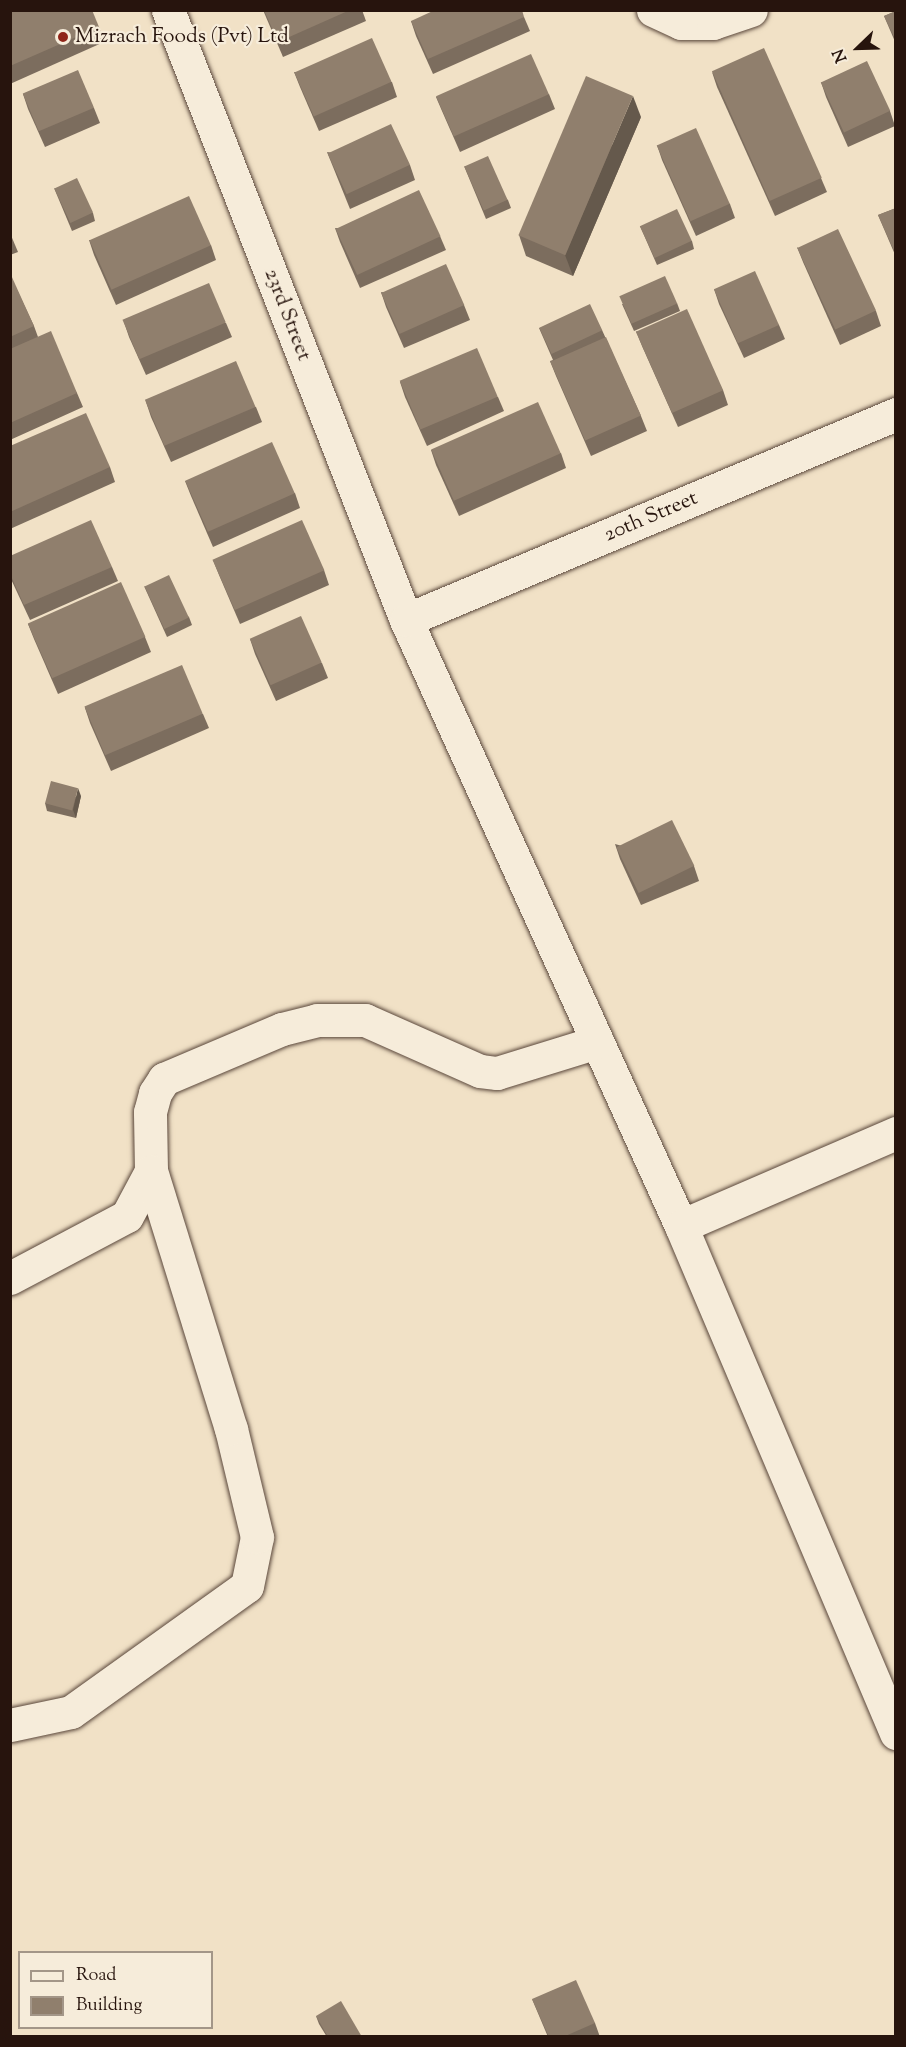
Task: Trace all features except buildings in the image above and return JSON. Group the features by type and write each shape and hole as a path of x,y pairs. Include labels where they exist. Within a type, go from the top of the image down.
{"street":[{"name":"23rd Street","path":"168,10 406,620 681,1226 896,1734"},
{"path":"653,10 681,23 713,23 752,10"},
{"name":"20th Street","path":"406,620 896,414"},
{"path":"10,1725 71,1712 247,1586 257,1537 231,1429 151,1171 150,1112 154,1093 164,1079 282,1029 317,1020 364,1020 480,1071 497,1072 597,1042"},
{"path":"681,1226 896,1133"},
{"path":"10,1278 127,1216 151,1171"}],"place":[{"name":"Mizrach Foods (Pvt) Ltd","path":"63,37"}]}
